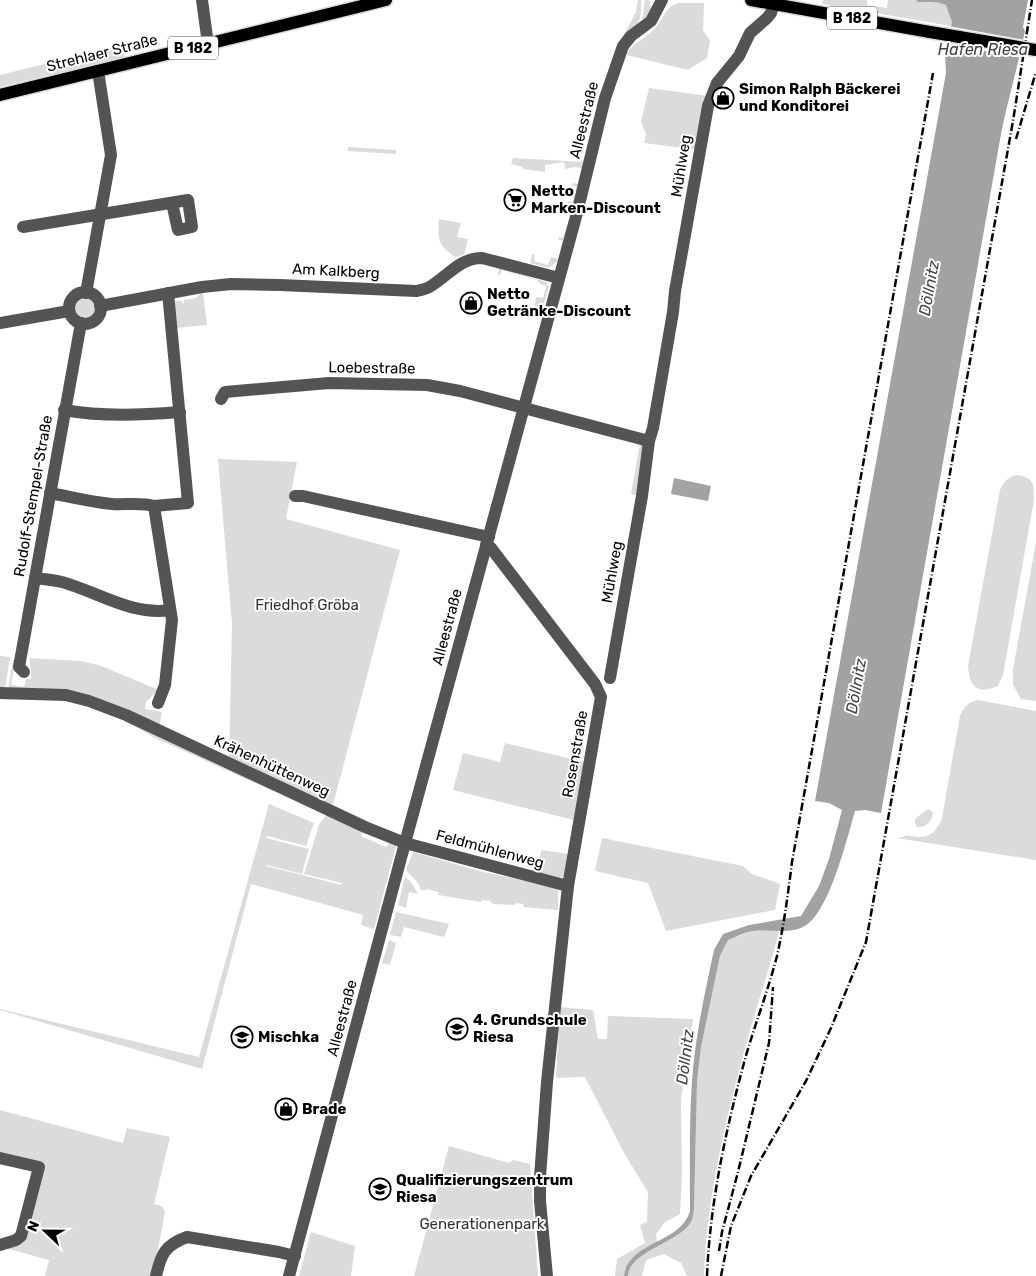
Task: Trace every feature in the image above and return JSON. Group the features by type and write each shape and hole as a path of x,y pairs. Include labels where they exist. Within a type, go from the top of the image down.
{"main road":[{"name":"Strehlaer Straße","path":"0,95 386,0"},
{"name":"B 182","path":"751,0 774,2 1036,50"}],"street":[{"path":"202,0 208,44"},
{"name":"Alleestraße","path":"289,1276 577,213 605,98 623,46 631,36 651,21 662,0"},
{"name":"Mühlweg","path":"610,678 642,496 649,441 655,419 674,312 675,291 708,106 717,83 739,56 750,33 771,13 774,2"},
{"path":"86,293 111,155 98,71"},
{"path":"23,227 172,203"},
{"name":"Am Kalkberg","path":"100,306 202,287 240,284 416,291 430,288 460,263 472,258 482,258 559,278"},
{"path":"86,293 95,296 100,306 99,314 90,323 81,323 74,320 69,311 73,298 86,293"},
{"path":"50,493 108,503 154,506 188,503 168,293"},
{"path":"0,323 69,311"},
{"name":"Rudolf-Stempel-Straße","path":"24,672 19,667 81,323"},
{"name":"Loebestraße","path":"221,399 225,392 330,383 379,383 433,386 524,408"},
{"path":"524,408 649,441"},
{"path":"64,410 105,415 180,412"},
{"path":"295,496 303,496 488,541"},
{"path":"154,506 172,620 165,685 158,703"},
{"name":"Rosenstraße","path":"488,541 491,548 590,677 601,697 568,886 547,1082 540,1177 540,1201 547,1276"},
{"path":"35,578 62,582 140,610 157,612 170,610"},
{"name":"Krähenhüttenweg","path":"0,693 66,695 89,701 126,715 357,823 405,843"},
{"name":"Feldmühlenweg","path":"405,843 568,886"},
{"path":"0,1158 38,1167 21,1236 16,1240 0,1245"},
{"path":"156,1276 165,1250 173,1243 187,1237 260,1248 294,1256"}],"green space":[{"path":"638,0 641,0 640,18 636,25 622,38 636,12"},
{"path":"645,0 649,0 650,9 647,16 642,20"},
{"path":"823,0 867,0 867,5 887,8 888,0 916,0 924,3 939,3 947,5 952,21 951,26 822,4"},
{"path":"679,3 704,3 703,30 710,41 707,58 688,70 626,55 632,47 655,28 671,7"},
{"path":"122,45 125,57 0,87 0,75"},
{"path":"649,88 708,96 698,150 644,143 646,134 641,122"},
{"path":"348,147 396,150 396,154 348,151"},
{"path":"513,158 585,162 575,202 567,203 568,201 573,202 577,187 572,186 573,183 578,184 582,168 565,169 564,162 545,165 545,172 523,169 523,167 511,164"},
{"path":"439,219 461,223 457,237 468,239 464,255 455,257 442,245 439,237"},
{"path":"569,219 559,260 549,268 530,263 532,254 535,255 534,261 548,265 551,257 558,259 563,241 558,239 559,237 563,238"},
{"path":"499,268 546,282 549,287 542,310 534,307 536,297 543,298 546,286 540,284 537,280 502,270 500,275 498,275"},
{"path":"203,293 207,325 175,328 173,301 182,301 183,304 184,300 196,298"},
{"path":"84,296 92,299 95,307 92,315 84,318 76,315 73,307 76,299"},
{"path":"640,443 643,444 639,496 631,494"},
{"name":"Friedhof Gröba","path":"218,459 297,462 286,519 400,550 333,805 364,820 363,822 229,757 232,624"},
{"path":"1017,475 1030,480 1034,490 1034,500 1003,675 998,686 984,690 975,687 973,684 970,679 968,666 1000,490 1007,480"},
{"path":"1036,542 1036,701 1021,699 1013,685 1013,669"},
{"path":"0,656 10,657 5,689 0,689"},
{"path":"30,658 81,661 99,665 158,690 146,702 145,709 162,712 159,728 132,714 8,690 13,660 16,660 11,685 24,687 26,679 31,679"},
{"path":"978,700 1036,711 1036,860 897,838 927,836 938,826 942,818 960,716 967,705"},
{"path":"100,707 278,790 273,791 157,739"},
{"path":"505,743 584,762 574,820 453,790 463,753 500,762"},
{"path":"269,804 314,823 306,846 267,836 266,838 309,849 302,874 266,866 342,885 342,883 304,874 319,825 327,814 363,830 361,836 386,847 391,841 397,843 374,929 361,925 363,915 251,884 202,1069 0,1010 199,1057"},
{"path":"929,809 933,813 930,821 926,825 917,827 915,819"},
{"path":"602,838 743,866 752,874 780,884 775,910 666,931 648,883 595,871"},
{"path":"542,850 569,854 563,878 535,871"},
{"path":"413,852 480,871 555,888 558,890 558,910 524,907 523,904 516,903 514,905 493,904 490,901 482,900 481,902 438,895 439,892 426,889 425,891 421,890 418,883 406,870"},
{"path":"405,877 411,882 418,894 409,892 406,908 398,905"},
{"path":"396,912 449,924 444,937 404,927 401,937 390,935"},
{"path":"752,931 779,931 747,1041 725,1128 713,1187 704,1276 687,1276 681,1263 664,1254 646,1260 642,1276 628,1276 630,1267 636,1260 676,1236 692,1220 694,1210 697,1082 701,1047 720,956 728,940"},
{"path":"389,940 396,943 390,965 382,963"},
{"path":"560,1007 593,1010 598,1039 607,1039 608,1016 693,1019 681,1100 682,1176 680,1214 665,1222 656,1234 657,1242 632,1260 625,1270 624,1276 615,1276 617,1259 645,1243 640,1225 647,1222 648,1192 624,1153 585,1077 556,1078"},
{"path":"0,1110 123,1143 127,1128 170,1137 154,1204 162,1206 165,1212 153,1276 45,1276 49,1260 5,1248 17,1241 41,1164 0,1154"},
{"name":"Generationenpark","path":"449,1146 509,1163 513,1160 530,1164 538,1276 414,1276"},
{"path":"311,1232 355,1246 351,1276 299,1276"}],"water":[{"name":"Hafen Riesa","path":"916,0 1028,0 1023,27 1025,31 1001,134 881,813 865,810 855,811 836,875 821,908 812,920 797,929 753,931 728,940 720,956 701,1047 697,1082 694,1210 692,1219 685,1229 676,1236 645,1253 631,1267 628,1276 624,1276 628,1265 635,1256 676,1230 685,1222 690,1211 690,1113 693,1064 714,950 723,934 749,925 801,916 819,886 829,859 842,810 829,803 815,801 946,73 945,52 952,22 946,5 918,2"},
{"path":"674,478 711,486 708,501 671,494"}],"pier":[{"path":"948,26 1025,40 1022,58 944,43"}],"railway":[{"path":"721,1276 731,1226 751,1176 806,1081 831,1028 866,942 1013,121 1032,0"},
{"path":"1016,139 1036,72"},
{"path":"707,1276 715,1193 725,1139 745,1059 777,956 782,933 792,862 933,73"},
{"path":"719,1251 722,1232 769,1043 773,987"}],"place":[{"name":"Simon Ralph Bäckerei und Konditorei","path":"723,98"},
{"name":"Netto Marken-Discount","path":"515,200"},
{"name":"Netto Getränke-Discount","path":"471,303"},
{"name":"4. Grundschule Riesa","path":"457,1029"},
{"name":"Mischka","path":"242,1037"},
{"name":"Brade","path":"286,1109"},
{"name":"Qualifizierungszentrum Riesa","path":"380,1189"}],"water label":[{"name":"Döllnitz","path":"929,288"},
{"name":"Döllnitz","path":"856,686"},
{"name":"Döllnitz","path":"685,1057"}]}
